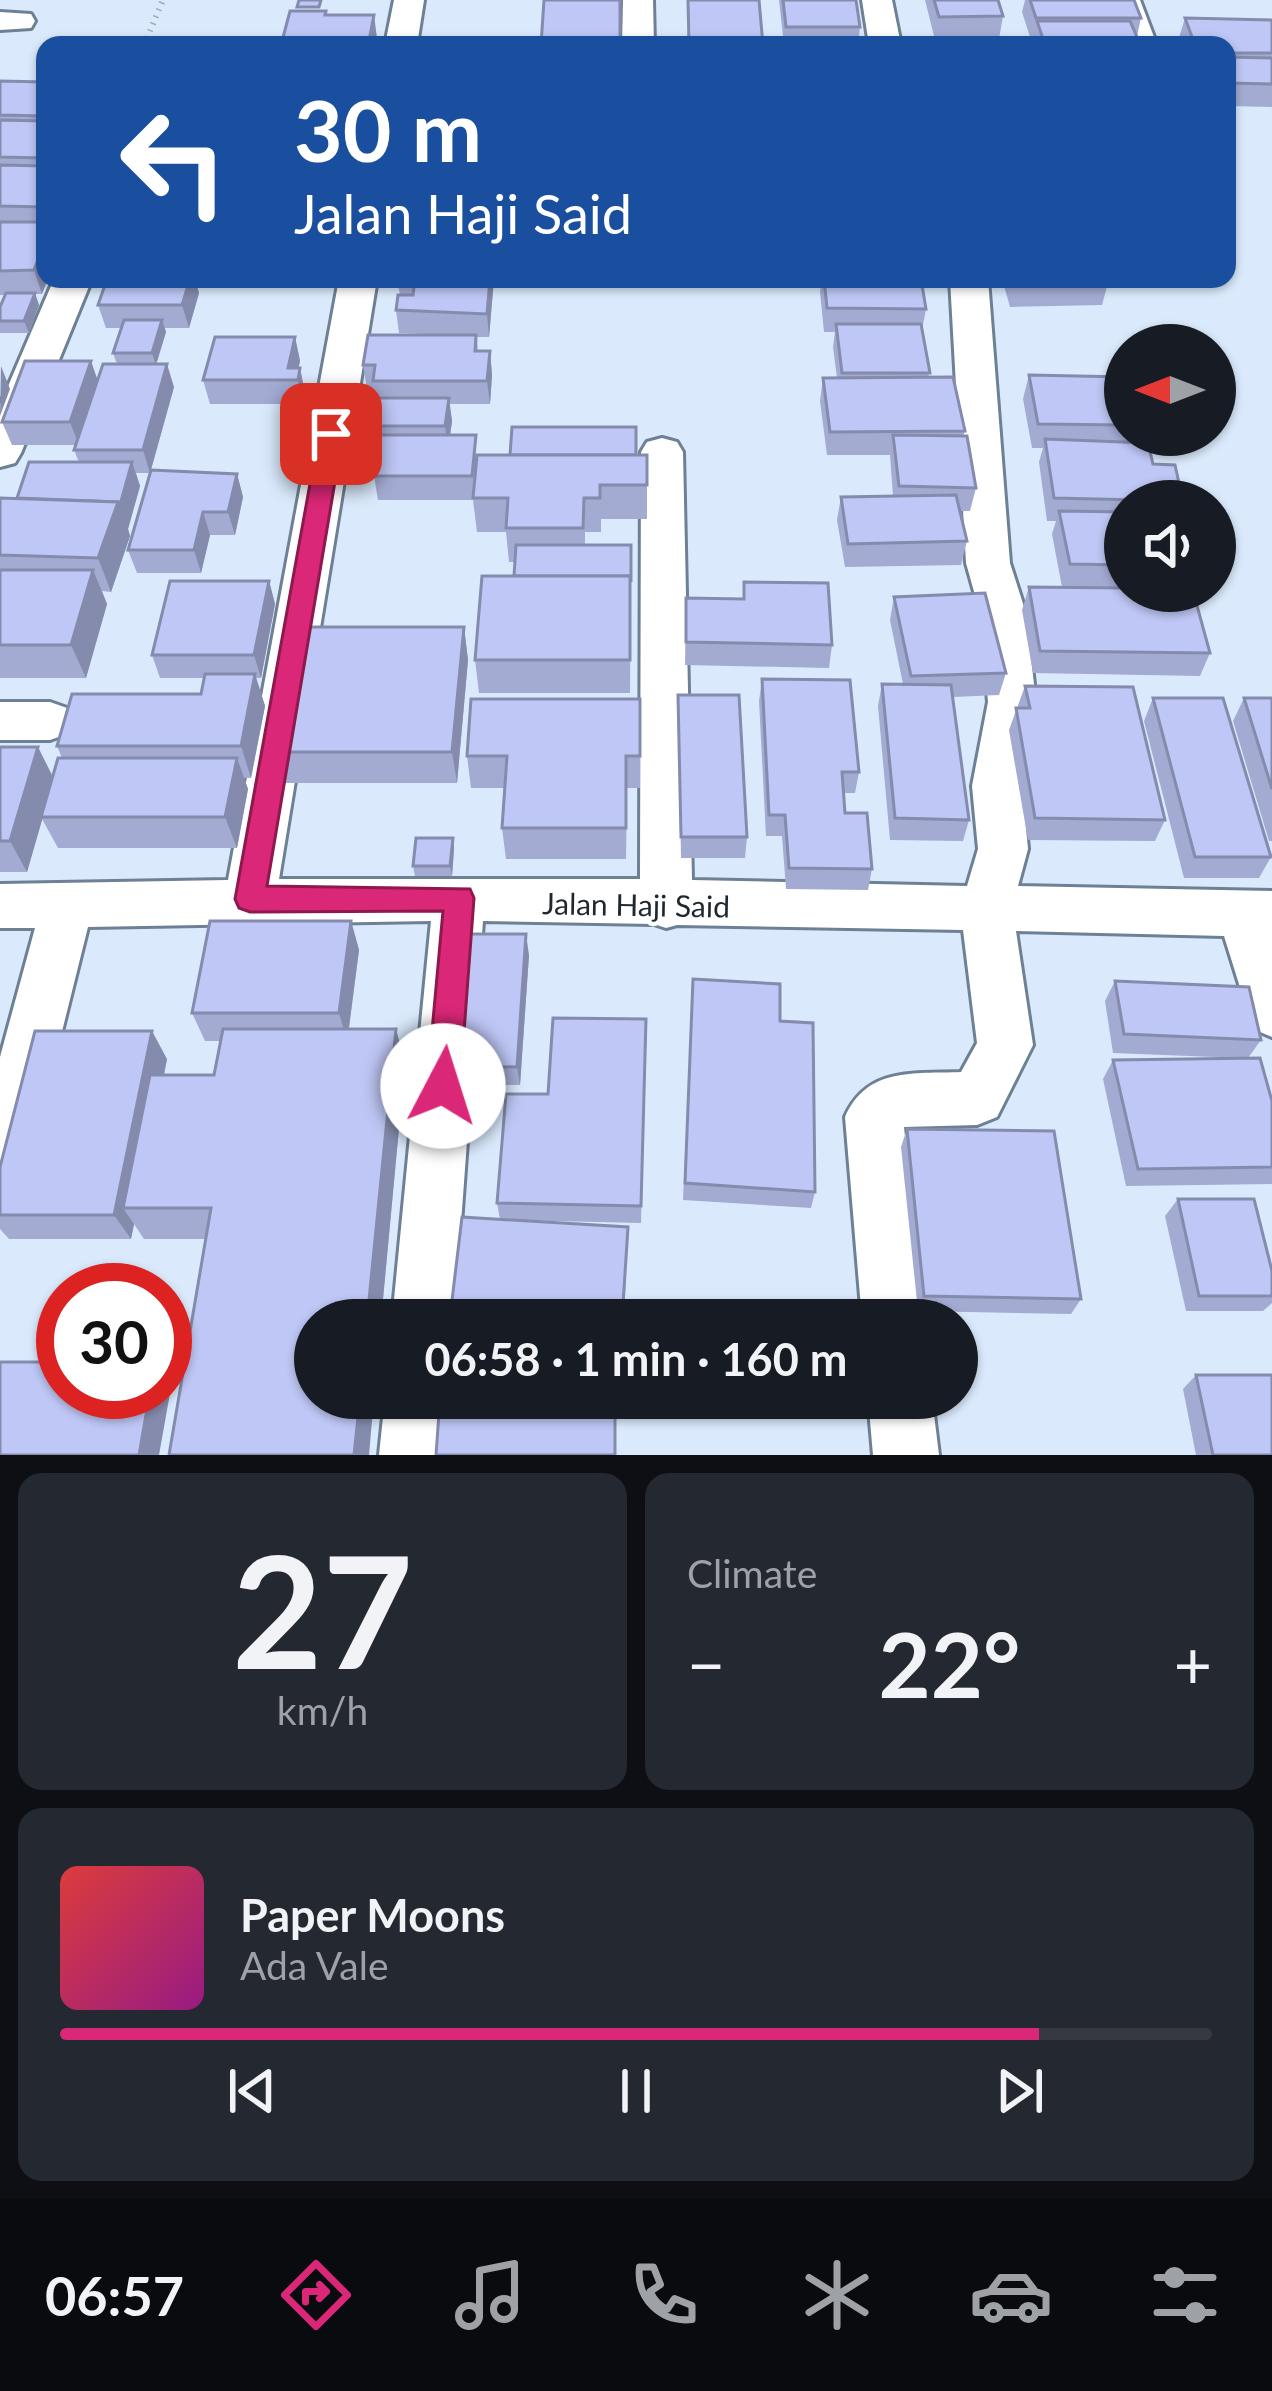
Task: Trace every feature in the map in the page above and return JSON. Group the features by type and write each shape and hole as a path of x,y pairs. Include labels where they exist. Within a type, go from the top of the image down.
{"street":[{"path":"403,36 409,0"},
{"path":"638,0 638,36"},
{"path":"877,0 883,36"},
{"path":"1125,0 1139,36"},
{"path":"0,453 69,288"},
{"path":"250,899 356,288"},
{"path":"891,1299 874,1117 891,1101 977,1099 1005,1045 986,909 1004,849 997,786 1012,701 1003,614 988,563 970,288"},
{"path":"662,452 666,905"},
{"path":"0,721 50,721"},
{"path":"425,1299 459,898"},
{"name":"Jalan Haji Said","path":"0,906 459,898 1258,913"},
{"path":"0,1164 68,904"},
{"path":"1258,913 1272,1012"},
{"path":"412,1455 415,1419"},
{"path":"902,1419 906,1455"}],"path":[{"path":"148,36 164,0"}],"building":[{"path":"299,0 321,0 319,7 297,7"},
{"path":"544,0 620,0 620,36 542,36"},
{"path":"688,0 759,0 762,36 689,36"},
{"path":"783,0 856,0 860,27 786,27"},
{"path":"934,0 998,0 1003,16 939,17"},
{"path":"1030,0 1134,0 1141,18 1036,18"},
{"path":"290,11 374,15 370,36 283,36"},
{"path":"1185,18 1272,20 1272,53 1236,53 1236,36 1192,36"},
{"path":"1037,21 1130,21 1137,36 1042,36"},
{"path":"1236,57 1272,58 1272,84 1236,83"},
{"path":"0,81 36,82 36,116 0,115"},
{"path":"0,120 36,121 36,158 0,157"},
{"path":"0,165 36,166 36,207 0,206"},
{"path":"0,222 36,222 34,270 0,271"},
{"path":"104,288 187,288 182,305 98,305"},
{"path":"414,288 489,288 487,314 396,310 398,295 413,295"},
{"path":"825,288 922,288 926,309 827,308"},
{"path":"6,293 35,293 24,321 0,321"},
{"path":"124,320 162,320 152,353 113,353"},
{"path":"836,324 921,324 930,373 842,373"},
{"path":"368,335 476,335 475,351 490,351 487,381 373,381 375,365 363,365"},
{"path":"215,337 295,337 288,368 300,368 298,380 203,380"},
{"path":"25,361 91,361 70,422 2,422"},
{"path":"103,364 167,364 143,450 74,450"},
{"path":"1029,375 1104,377 1104,425 1038,424"},
{"path":"953,377 965,431 830,432 823,378"},
{"path":"369,398 449,398 445,426 365,426"},
{"path":"512,427 636,427 636,455 510,455"},
{"path":"380,435 476,435 472,476 374,476"},
{"path":"893,435 967,436 976,488 899,486"},
{"path":"1045,439 1104,441 1104,456 1151,456 1153,464 1175,465 1178,480 1104,480 1104,499 1054,498"},
{"path":"477,455 647,455 647,485 600,485 600,498 584,498 583,528 506,528 508,498 473,498"},
{"path":"29,462 132,462 120,505 17,498"},
{"path":"151,470 237,474 228,512 203,512 194,550 128,550"},
{"path":"956,495 967,541 848,544 841,497"},
{"path":"0,498 118,502 98,558 0,555"},
{"path":"1059,511 1104,512 1104,565 1070,564"},
{"path":"516,545 631,545 631,582 630,576 514,576"},
{"path":"0,570 93,570 71,645 0,645"},
{"path":"482,576 630,576 630,660 475,660"},
{"path":"170,581 269,581 254,655 152,655"},
{"path":"744,582 828,583 832,645 686,642 686,598 744,599"},
{"path":"1029,587 1104,588 1104,612 1199,612 1210,653 1040,651"},
{"path":"985,593 1006,673 911,676 894,597"},
{"path":"292,627 464,627 452,752 269,752"},
{"path":"205,674 255,674 241,746 57,746 72,694 201,694"},
{"path":"762,679 850,680 859,772 842,772 845,813 867,813 872,869 789,868 785,815 769,815"},
{"path":"882,684 951,685 969,820 895,818"},
{"path":"1025,686 1133,687 1165,820 1035,818 1016,708 1030,708"},
{"path":"678,695 739,695 747,837 681,837"},
{"path":"1153,698 1223,698 1271,857 1195,857"},
{"path":"1244,698 1272,698 1272,789"},
{"path":"471,699 640,699 640,756 626,756 626,828 502,828 507,756 467,756"},
{"path":"0,747 38,747 10,841 0,841"},
{"path":"58,758 237,758 225,817 41,817"},
{"path":"416,838 453,838 450,866 413,866"},
{"path":"210,921 351,921 339,1013 192,1013"},
{"path":"463,934 526,934 517,1067 450,1066"},
{"path":"693,979 780,984 780,1021 813,1023 815,1192 685,1183"},
{"path":"1115,981 1249,987 1261,1040 1124,1034"},
{"path":"553,1018 646,1019 641,1206 497,1203 506,1094 548,1094"},
{"path":"223,1029 396,1029 369,1299 294,1299 294,1419 358,1419 354,1455 169,1455 175,1419 192,1419 192,1320 211,1208 123,1208 150,1075 214,1075"},
{"path":"35,1031 152,1031 114,1215 0,1215 0,1167"},
{"path":"1260,1058 1272,1101 1272,1167 1138,1169 1113,1060"},
{"path":"907,1129 1054,1131 1081,1299 924,1296"},
{"path":"1178,1199 1254,1199 1272,1271 1272,1296 1199,1296"},
{"path":"462,1217 628,1227 623,1299 452,1299"},
{"path":"0,1362 36,1362 36,1419 145,1419 139,1455 0,1455"},
{"path":"1196,1375 1272,1375 1272,1455 1213,1455"},
{"path":"439,1419 615,1419 615,1455 436,1455"}],"route":[{"path":"331,434 250,899 459,898 443,1086"}]}
